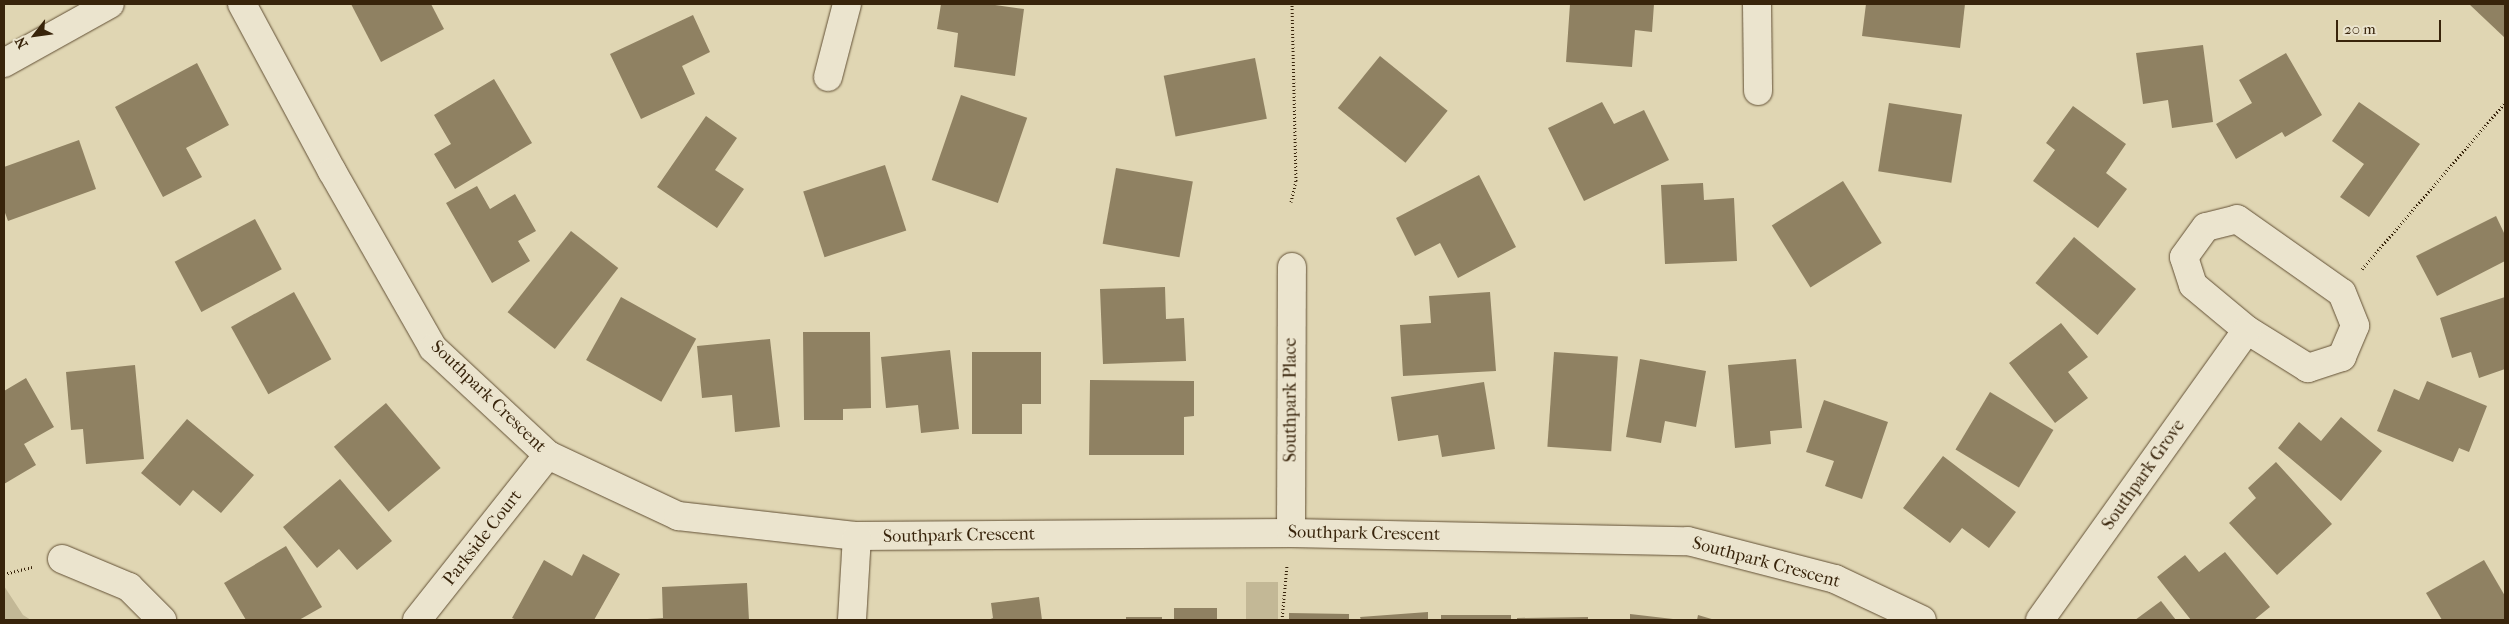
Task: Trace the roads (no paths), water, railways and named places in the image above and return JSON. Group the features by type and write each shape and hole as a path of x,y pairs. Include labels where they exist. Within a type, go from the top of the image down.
{"street":[{"path":"4,63 110,4"},
{"name":"Southpark Crescent","path":"242,4 332,171 433,348 548,455 678,516 857,536 1291,533 1688,541 1835,579 1922,620"},
{"path":"828,77 847,4"},
{"path":"1757,4 1758,91"},
{"path":"2237,219 2342,293 2355,326 2342,357 2308,368 2247,330 2193,285 2184,257 2206,227 2237,219"},
{"name":"Southpark Place","path":"1291,533 1292,267"},
{"name":"Southpark Grove","path":"2040,620 2247,330"},
{"name":"Parkside Court","path":"417,620 548,455"},
{"path":"852,620 857,536"},
{"path":"62,559 129,586 162,620"}]}
